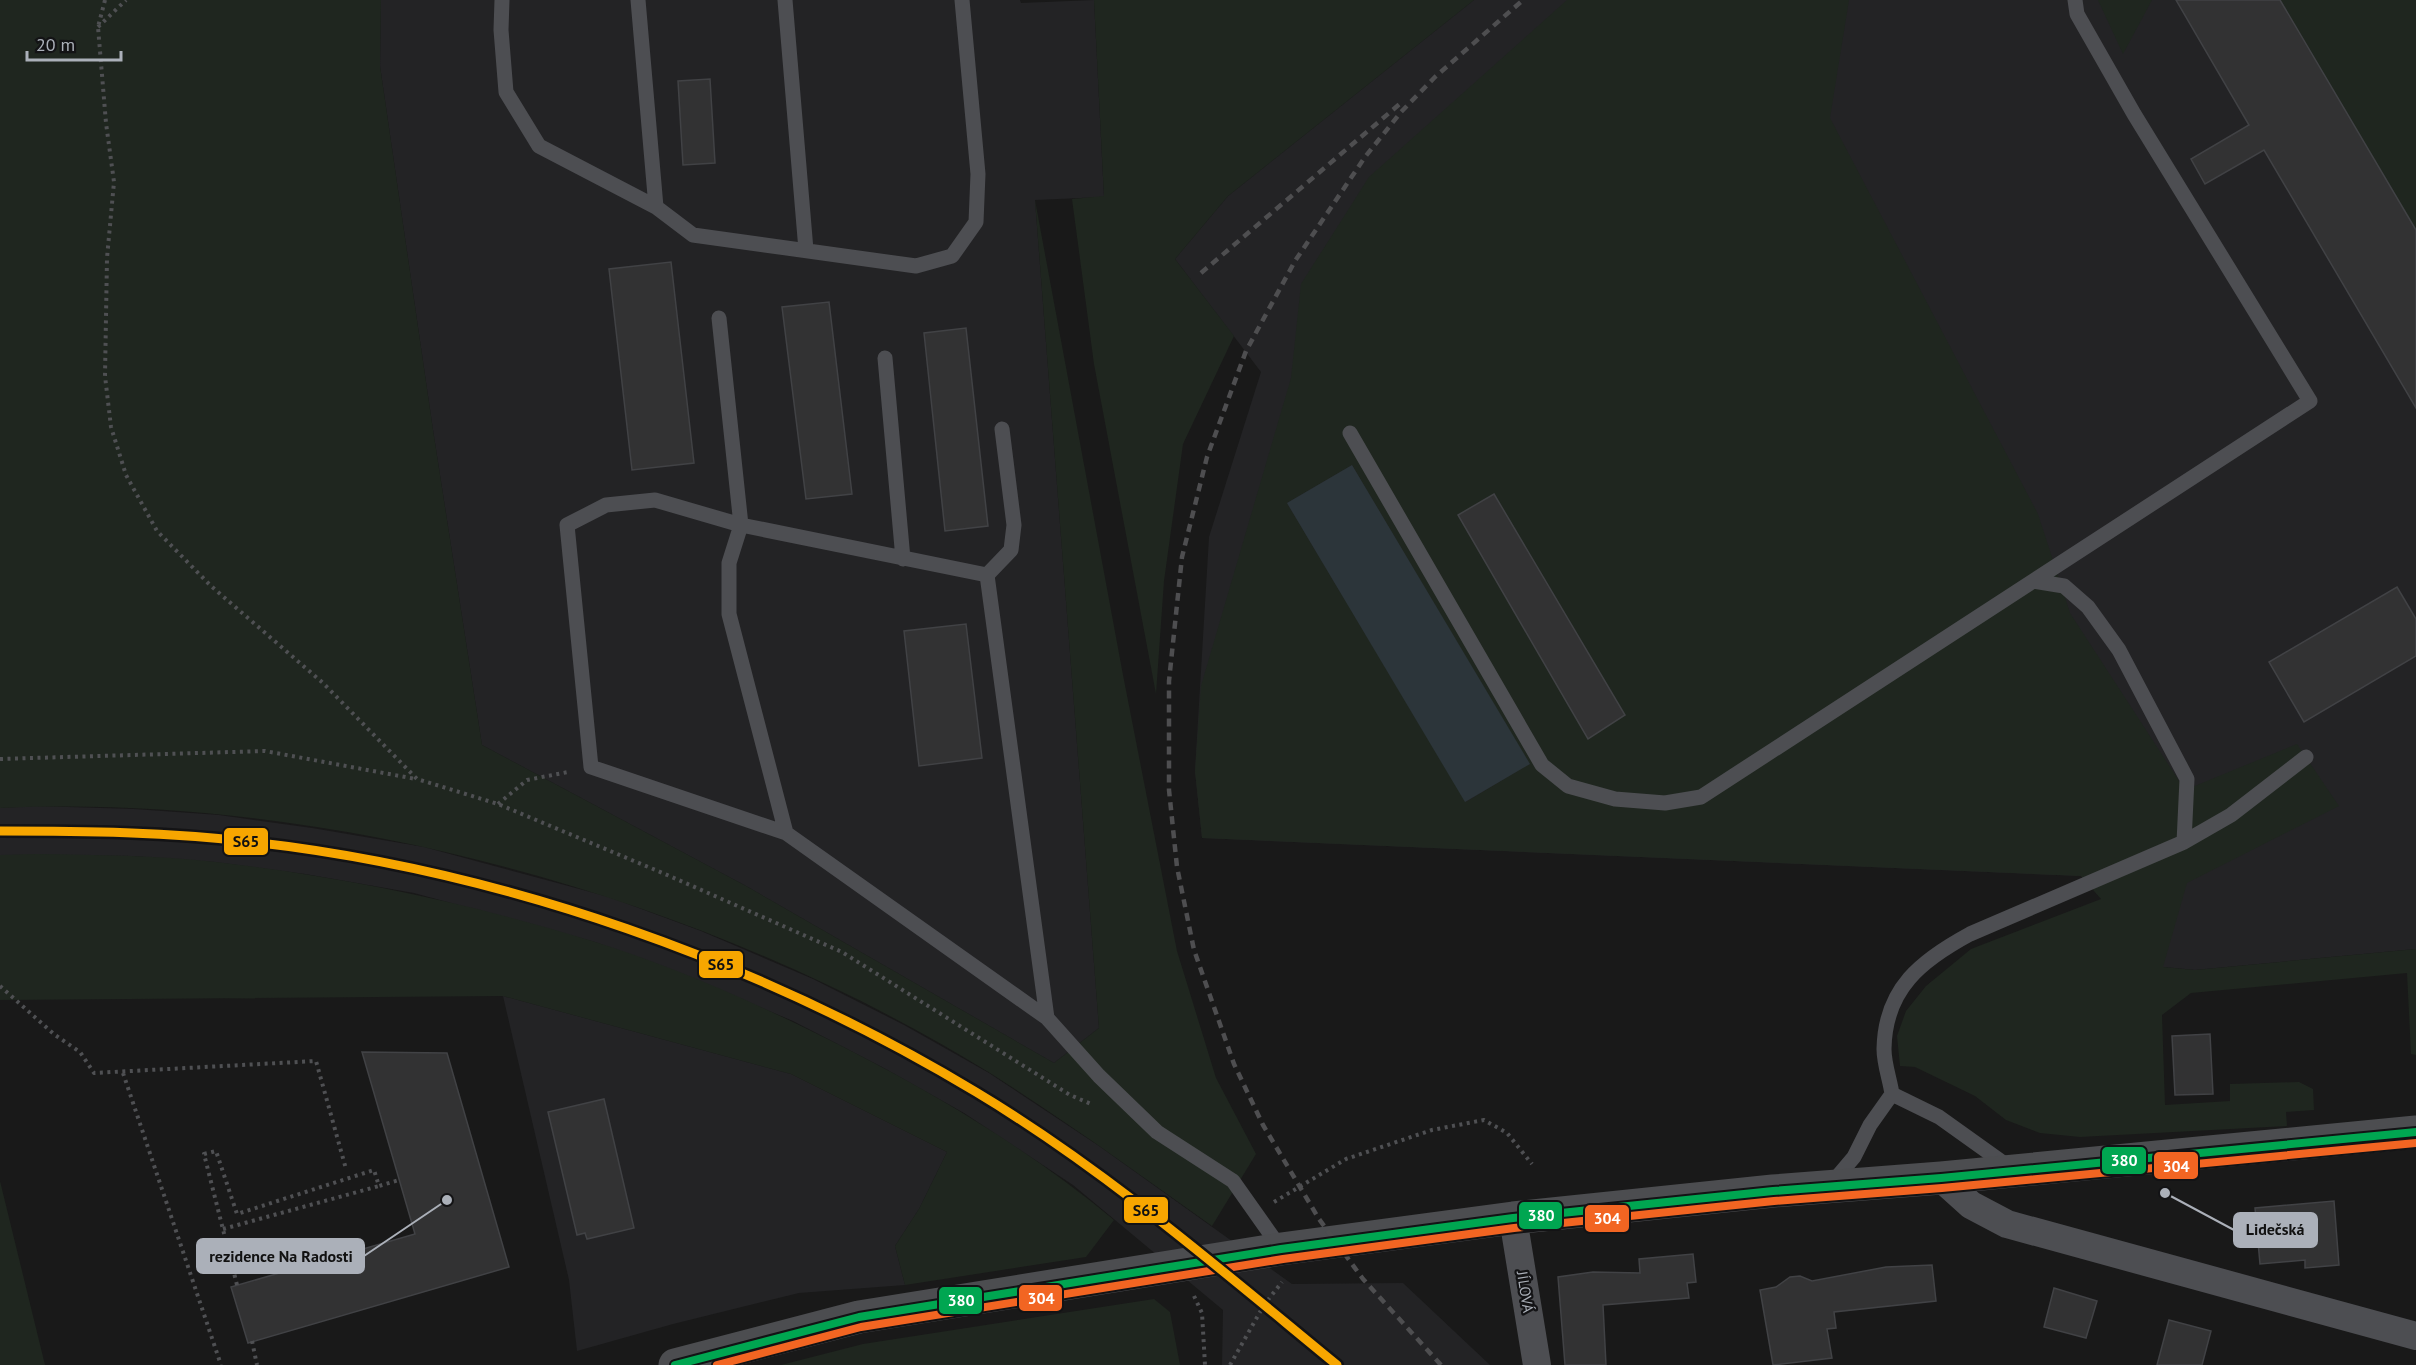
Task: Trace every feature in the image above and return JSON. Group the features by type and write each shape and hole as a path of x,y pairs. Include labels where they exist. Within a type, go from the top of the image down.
{"main road":[{"path":"675,1365 860,1317 1181,1265 1285,1263 1513,1218 1830,1186 1941,1178 2416,1132"}],"street":[{"path":"1941,1178 1971,1205 2007,1224 2416,1335"},
{"name":"JÍLOVÁ","path":"1513,1218 1537,1365"}],"lane":[{"path":"502,0 501,30 506,92 538,146 656,207 693,235 916,266 952,256 976,222 978,174 962,0"},
{"path":"638,0 656,207"},
{"path":"785,0 806,250"},
{"path":"1350,433 1542,765 1568,786 1615,799 1665,803 1701,797 2310,401 2134,114 2077,14 2075,0"},
{"path":"719,318 741,525 729,563 729,614 786,833"},
{"path":"885,358 903,558"},
{"path":"987,575 1011,550 1014,525 1002,429"},
{"path":"987,575 741,525 655,500 606,505 567,525 591,767 786,833 1047,1018 1099,1076 1157,1132 1233,1181 1285,1263"},
{"path":"987,575 1047,1018"},
{"path":"2033,581 2064,586 2088,607 2119,650 2187,779 2184,842"},
{"path":"1830,1186 1854,1157 1870,1125 1892,1095 1884,1051 1890,1014 1898,992 1912,975 1938,951 1970,934 2184,842 2231,815 2306,757"},
{"path":"1892,1095 1939,1117 2014,1171"}],"path":[{"path":"105,0 98,27 106,123 114,183 107,258 105,376 111,427 126,475 157,531 211,586 323,683 417,779"},
{"path":"98,27 126,0"},
{"path":"0,759 265,751 417,779 498,804 842,952 1070,1095 1098,1107"},
{"path":"498,804 527,780 591,767"},
{"path":"0,986 46,1027 80,1052 94,1073 316,1061 346,1169"},
{"path":"123,1072 221,1365"},
{"path":"1256,1214 1340,1162 1432,1130 1484,1120 1507,1133 1532,1164"},
{"path":"237,1285 204,1154 216,1151 237,1214 374,1170 379,1186"},
{"path":"223,1229 399,1180"},
{"path":"1230,1365 1264,1305 1283,1281 1285,1263"},
{"path":"1181,1265 1202,1313 1204,1365"},
{"path":"252,1341 257,1365"}],"shaded area":[{"path":"0,0 381,0 380,66 482,745 746,886 1054,1063 1099,1028 1035,200 1177,951 1216,1078 1256,1154 1212,1226 1018,1091 880,1011 763,956 640,908 514,869 385,839 255,818 127,808 0,808"},
{"path":"381,0 1020,0 1021,3 1094,0 1104,197 1035,200 1099,1028 1054,1063 746,886 482,745 380,66"},
{"path":"1094,0 1474,0 1228,196 1175,259 1234,336 1183,444 1164,581 1156,694 1094,364 1072,199 1104,196"},
{"path":"1474,0 2416,0 2416,949 2195,970 2163,967 2081,876 1202,838 1195,771 1209,537 1261,372 1175,259 1228,196"},
{"path":"1567,0 1849,0 1830,118 2038,514 2070,613 2185,790 2297,744 2339,806 2187,883 2163,967 2195,970 2416,949 2416,1055 2411,1054 2407,973 2191,993 2162,1015 2165,1105 2230,1101 2230,1084 2299,1082 2313,1089 2314,1110 2286,1112 2287,1126 2080,1137 2040,1133 2006,1120 1975,1096 1915,1067 1900,1066 1897,1036 1906,1011 1926,986 1971,949 2101,899 2081,876 1202,838 1195,771 1201,686 1291,378 1301,284 1369,177","holes":["1352,465 1529,764 1466,802 1287,503","1494,494 1625,715 1588,739 1458,516"]},
{"path":"2098,0 2152,0 2123,54"},
{"path":"2280,0 2416,0 2416,230"},
{"path":"1352,465 1530,764 1465,802 1287,503"},
{"path":"35,806 134,809 219,815 424,847 609,897 701,931 813,979 904,1025 989,1073 1099,1146 1292,1284 1403,1283 1490,1365 1222,1365 1223,1310 1073,1185 964,1113 793,1021 684,975 595,942 414,893 305,874 214,862 132,856 0,855 0,808"},
{"path":"0,855 171,858 312,875 453,903 546,927 626,952 693,977 759,1006 889,1071 989,1129 1053,1173 1114,1220 1086,1257 905,1285 895,1246 919,1209 947,1152 791,1074 503,996 0,1000"},
{"path":"503,996 791,1074 947,1152 919,1209 895,1246 905,1285 799,1293 673,1324 577,1351 569,1280"},
{"path":"0,1181 45,1365 0,1365"},
{"path":"1154,1299 1170,1312 1180,1365 781,1365 863,1344"}],"building":[{"path":"2176,0 2280,0 2416,230 2416,408 2264,150 2205,184 2191,159 2249,125"},
{"path":"710,79 715,163 683,165 678,81"},
{"path":"671,262 694,463 632,470 609,269"},
{"path":"829,302 852,494 806,499 782,307"},
{"path":"966,328 988,526 945,531 924,333"},
{"path":"1494,494 1625,715 1588,739 1458,515"},
{"path":"2397,587 2416,619 2416,656 2304,722 2269,662"},
{"path":"966,624 982,758 919,766 904,631"},
{"path":"2210,1034 2213,1094 2175,1095 2172,1036"},
{"path":"362,1052 447,1053 509,1267 248,1343 231,1287 415,1234"},
{"path":"604,1099 634,1228 587,1239 585,1233 577,1235 548,1112"},
{"path":"2334,1201 2339,1265 2305,1268 2305,1260 2260,1264 2255,1208"},
{"path":"1693,1254 1696,1282 1687,1283 1689,1298 1603,1305 1606,1365 1565,1365 1558,1277 1593,1272 1640,1273 1639,1259"},
{"path":"1932,1265 1936,1301 1834,1312 1836,1328 1827,1329 1832,1358 1773,1365 1760,1290 1776,1287 1790,1277 1800,1276 1812,1281 1886,1267"},
{"path":"2054,1288 2097,1301 2086,1338 2044,1327"},
{"path":"2169,1320 2211,1331 2202,1365 2157,1365"}],"railway":[{"path":"1441,1365 1363,1279 1319,1219 1263,1125 1234,1064 1194,950 1177,867 1169,790 1169,681 1182,557 1207,457 1246,351 1295,261 1365,157 1401,112 1435,77 1523,0"},
{"path":"1201,273 1402,102"}],"transit line":[{"name":"S65","path":"0,831 189,836 346,855 441,875 534,899 627,929 718,963 807,1002 893,1045 1024,1122 1162,1222 1337,1365"},
{"name":"380","path":"675,1365 859,1317 1281,1249 1513,1218 1773,1191 1941,1178 2416,1132"},
{"name":"304","path":"717,1365 861,1327 1283,1259 1514,1228 1774,1201 1942,1188 2416,1143"}],"place":[{"name":"Lidečská","path":"2165,1193"},
{"name":"rezidence Na Radosti","path":"447,1200"}]}
